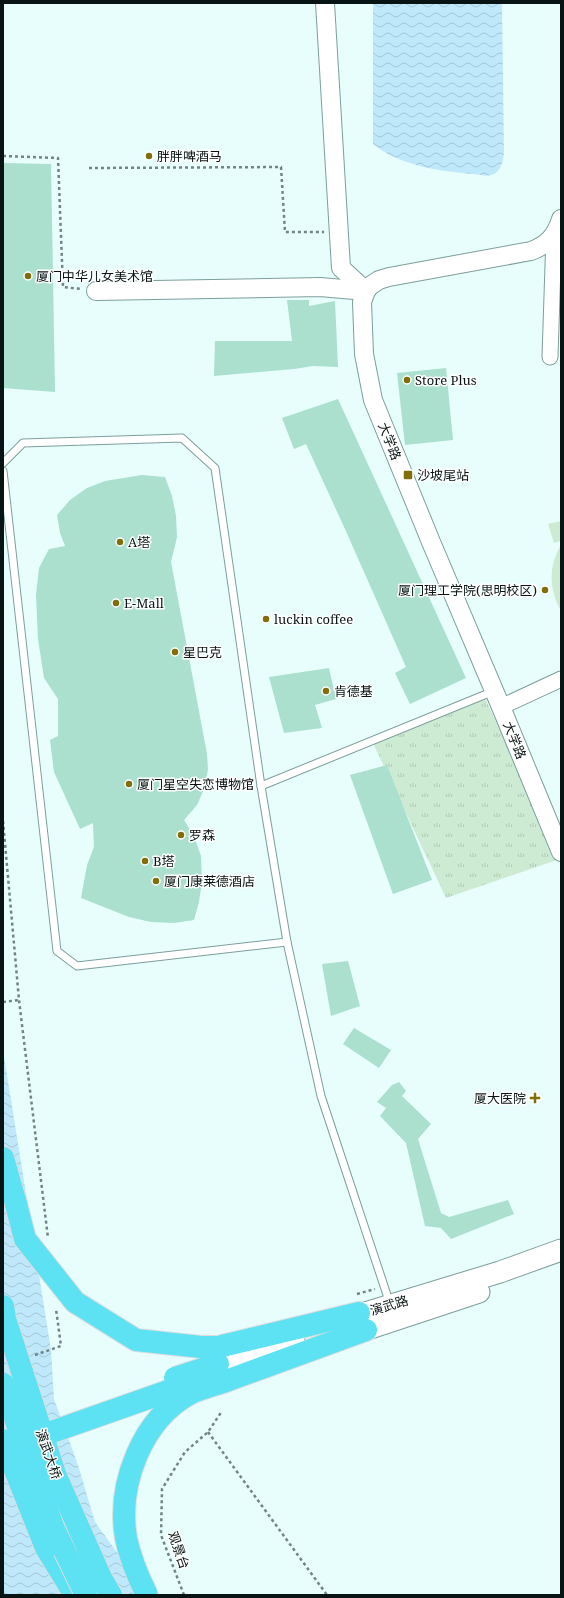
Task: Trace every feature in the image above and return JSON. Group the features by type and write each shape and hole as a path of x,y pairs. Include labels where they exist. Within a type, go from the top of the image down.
{"highway":[{"path":"3,1158 25,1239 75,1302 136,1340 201,1347 220,1366"},
{"name":"演武大桥","path":"3,1306 5,1319 55,1474 110,1595"},
{"path":"3,1449 360,1313"},
{"path":"3,1435 220,1366 360,1313"},
{"path":"147,1595 138,1576 126,1538 124,1502 133,1461 153,1426 220,1366"},
{"name":"演武大桥","path":"3,1384 53,1527 86,1595"},
{"path":"3,1440 46,1548 75,1595"}],"main road":[{"name":"演武路","path":"360,1313 387,1295 500,1272 561,1250"},
{"name":"演武路","path":"360,1313 561,1264"}],"street":[{"path":"325,3 341,268 366,291"},
{"path":"366,291 370,286 379,280 390,277 531,251 549,242 558,227"},
{"path":"550,357 558,227"},
{"path":"96,291 320,287 366,291"},
{"name":"大学路","path":"366,291 362,302 364,354 374,400 431,542 561,852"},
{"path":"498,699 561,679"}],"lane":[{"path":"3,463 23,443 182,438 215,468 261,786 287,942 320,1096 387,1295"},
{"path":"3,471 57,951 77,966 287,942"},
{"path":"261,786 498,699"}],"path":[{"path":"3,156 58,158 63,287 96,291"},
{"path":"89,168 281,167 285,232 327,232"},
{"path":"3,821 19,1000 48,1243"},
{"path":"3,1002 19,1000"},
{"path":"360,1313 387,1295"},
{"path":"56,1302 61,1346"},
{"name":"观景台","path":"184,1595 161,1535 162,1489 184,1452 208,1432 222,1411"},
{"path":"208,1432 327,1595"}],"green space":[{"path":"561,521 561,541 554,543 548,524"},
{"path":"561,545 561,611 552,586 552,570"},
{"path":"484,696 560,859 446,898 373,743"}],"water":[{"path":"373,3 502,3 504,153 502,163 497,172 489,176 484,176 420,166 395,158 373,144"},
{"path":"3,1050 51,1350 54,1399 78,1465 95,1522 148,1595 3,1595"}],"building":[{"name":"厦门中华儿女美术馆","path":"3,163 51,164 55,392 3,388"},
{"path":"287,300 309,300 309,306 335,301 338,367 313,366 214,376 215,341 292,341"},
{"path":"446,368 453,440 405,445 397,373"},
{"path":"338,399 466,678 410,704 395,673 406,667 345,529 306,444 294,449 282,418"},
{"path":"142,475 165,477 172,496 176,516 177,537 171,562 207,754 208,769 205,787 197,805 184,820 194,836 201,856 202,881 199,902 194,920 174,923 151,922 129,917 81,898 87,865 94,847 93,823 80,829 54,772 50,740 58,736 58,699 44,678 38,639 36,595 39,568 49,549 65,546 60,533 57,515 70,500 87,488 105,481"},
{"path":"329,668 336,699 315,705 322,728 284,733 269,677"},
{"path":"387,765 432,880 393,894 350,775"},
{"path":"348,961 360,1006 331,1016 322,964"},
{"path":"354,1028 391,1050 379,1068 343,1044"},
{"path":"399,1082 406,1091 402,1096 431,1124 418,1139 441,1213 449,1217 508,1200 514,1214 451,1239 441,1228 425,1226 406,1143 380,1116 386,1108 377,1102 392,1085"}],"place":[{"name":"胖胖啤酒马","path":"149,156"},
{"name":"厦门中华儿女美术馆","path":"28,276"},
{"name":"Store Plus","path":"407,380"},
{"name":"沙坡尾站","path":"408,475"},
{"name":"A塔","path":"120,542"},
{"name":"厦门理工学院(思明校区)","path":"545,590"},
{"name":"E-Mall","path":"116,603"},
{"name":"luckin coffee","path":"266,619"},
{"name":"星巴克","path":"175,652"},
{"name":"肯德基","path":"326,691"},
{"name":"厦门星空失恋博物馆","path":"129,784"},
{"name":"罗森","path":"181,835"},
{"name":"B塔","path":"145,861"},
{"name":"厦门康莱德酒店","path":"156,881"},
{"name":"厦大医院","path":"535,1098"}]}
